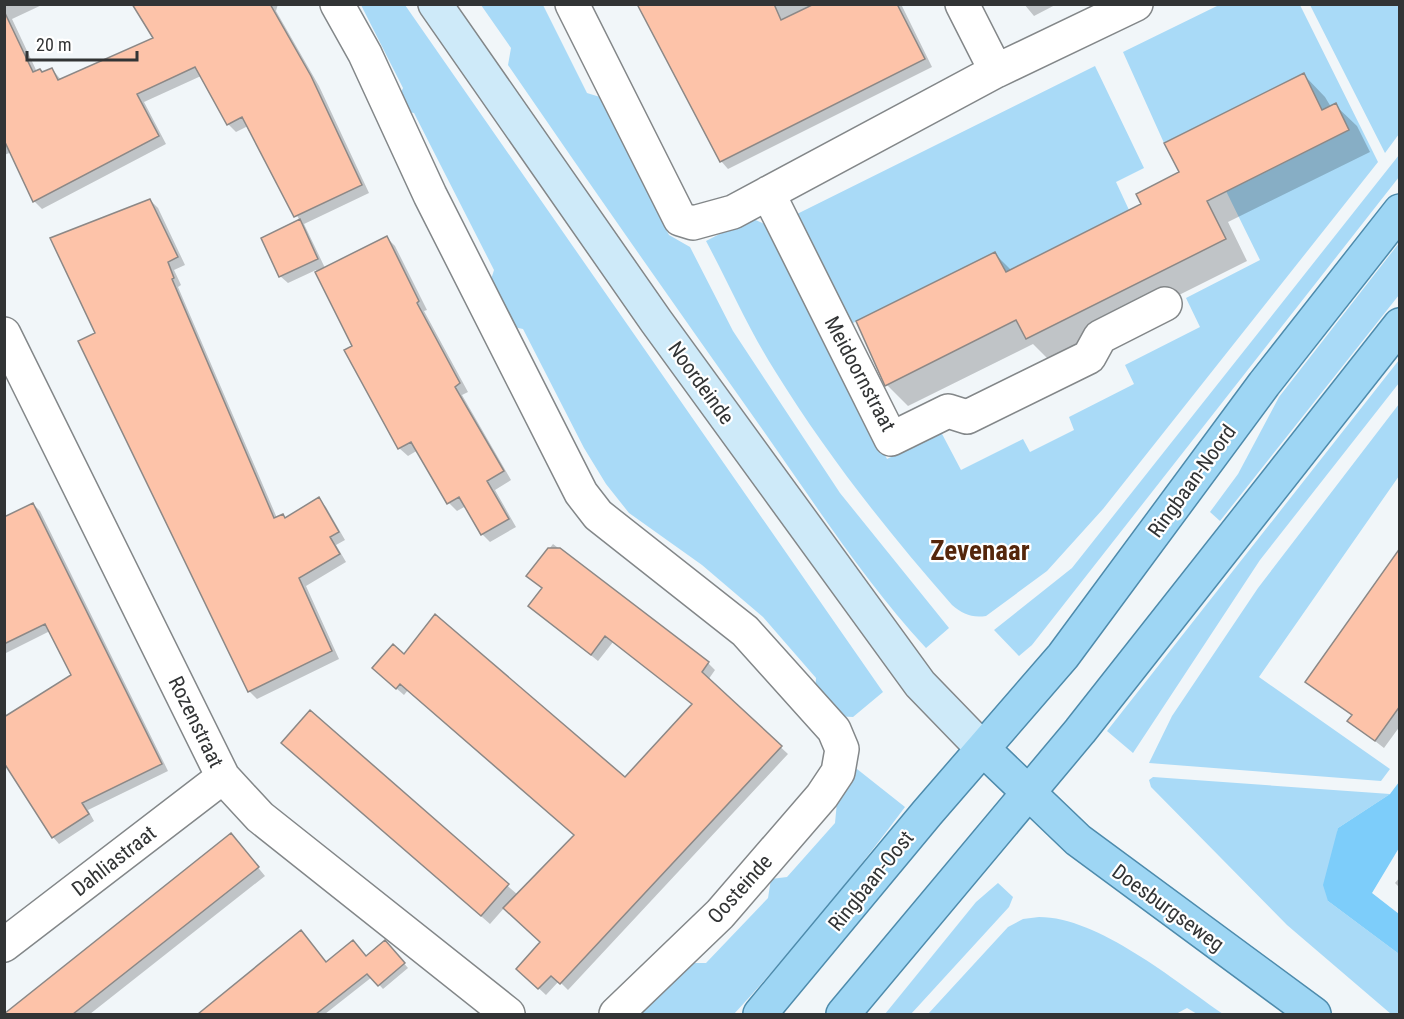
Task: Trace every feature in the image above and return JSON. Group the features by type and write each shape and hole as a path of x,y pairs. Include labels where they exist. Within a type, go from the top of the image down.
{"main road":[{"name":"Ringbaan-Noord","path":"983,749 1063,656 1264,384 1400,211"},
{"path":"843,1014 1028,794 1400,325"},
{"name":"Doesburgseweg","path":"983,749 1078,840 1121,874 1314,1014"},
{"name":"Ringbaan-Oost","path":"760,1014 983,749"}],"street":[{"name":"Oosteinde","path":"337,4 365,54 430,195 581,493 598,515 745,631 834,730 842,749 838,772 822,796 720,914 616,1014"},
{"name":"Noordeinde","path":"435,4 656,321 914,677 983,749"},
{"path":"572,4 680,219 693,223 733,212 996,71 1136,4"},
{"path":"962,4 996,71"},
{"name":"Meidoornstraat","path":"768,193 891,439 948,411 967,417 1089,357 1100,337 1165,304"},
{"name":"Rozenstraat","path":"4,334 223,777 260,817 508,1014"},
{"name":"Dahliastraat","path":"4,945 223,777"}],"shaded area":[{"path":"361,5 405,5 883,692 853,717 835,716 815,693 816,678 763,617 702,565 629,513 606,484 584,448 523,329 509,326 489,286 494,270 414,113 403,111 398,100 403,88"},
{"path":"481,5 543,5 587,93 600,97 669,235 690,247 733,331 840,493 949,628 926,648 881,596 840,540 570,156 508,65 511,48"},
{"path":"1219,5 1300,5 1378,162 1103,509 1047,571 986,616 968,615 952,605 904,549 815,433 766,355 706,241 751,218 771,227 887,459 941,432 961,470 1023,439 1030,452 1074,430 1069,417 1134,384 1125,365 1200,327 1186,298 1260,260 1226,191 1349,130 1336,103 1322,110 1304,74 1164,143 1123,52"},
{"path":"1310,5 1399,5 1399,134 1385,153"},
{"path":"1095,66 1144,168 1116,182 1129,210 1006,272 995,252 847,326 793,216"},
{"path":"1399,155 1399,177 1032,645 1019,656 994,630 1072,568"},
{"path":"1399,243 1399,295 1220,521 1210,512 1238,474 1279,397"},
{"path":"1399,360 1399,383 1260,560 1133,753 1107,731"},
{"path":"1399,404 1399,476 1259,677 1390,769 1381,781 1149,763 1172,716 1258,588"},
{"path":"857,769 905,807 822,913 757,989 734,1014 637,1014 690,963 706,963 768,898 771,879 787,877 835,823 837,802 849,785 853,771"},
{"path":"1153,777 1390,794 1338,828 1328,901 1399,954 1399,1014 1391,1014 1287,925 1151,787 1149,780"},
{"path":"1399,782 1399,848 1372,893 1399,914 1399,954 1328,901 1323,885 1338,828 1390,794"},
{"path":"998,883 1013,897 1009,907 911,1014 885,1014 976,902"},
{"path":"1039,917 1062,920 1110,939 1135,953 1223,1014 1197,1014 1187,1008 1176,1014 928,1014 1008,927 1023,919"}],"building":[{"path":"132,4 270,4 311,76 362,185 294,217 242,117 227,125 195,67 137,94 159,136 33,202 4,140 4,11 33,72 40,69 42,72 52,68 58,80 153,38"},
{"path":"637,4 774,4 781,20 814,4 897,4 925,59 720,162"},
{"path":"1304,73 1322,110 1336,103 1349,130 1207,201 1226,239 1026,339 1016,320 885,386 856,321 995,252 1006,272 1141,204 1136,194 1179,172 1164,143"},
{"path":"150,199 178,257 168,262 174,278 172,279 274,518 283,514 285,518 319,497 339,532 330,537 340,554 299,578 332,651 248,692 78,341 95,333 50,238"},
{"path":"300,219 318,259 279,277 261,238"},
{"path":"387,236 419,301 417,303 460,383 455,387 504,471 487,481 509,519 481,535 459,497 447,504 411,442 398,449 344,350 352,346 315,272"},
{"path":"33,503 162,764 82,803 89,814 52,838 4,763 4,717 71,675 45,624 4,644 4,517"},
{"path":"548,548 560,548 709,662 702,672 782,746 560,984 551,976 538,989 516,969 540,942 503,908 574,835 400,684 396,689 372,668 393,644 404,654 435,614 625,777 692,704 605,636 591,655 528,606 542,588 526,576"},
{"path":"1400,548 1400,706 1375,741 1347,721 1352,715 1305,682"},
{"path":"310,710 509,884 481,916 281,743"},
{"path":"231,833 259,867 73,1014 4,1014"},
{"path":"301,930 326,962 353,940 366,956 385,940 405,963 378,986 367,974 316,1014 198,1014"}],"district":[{"name":"Zevenaar","path":"980,551"}]}
